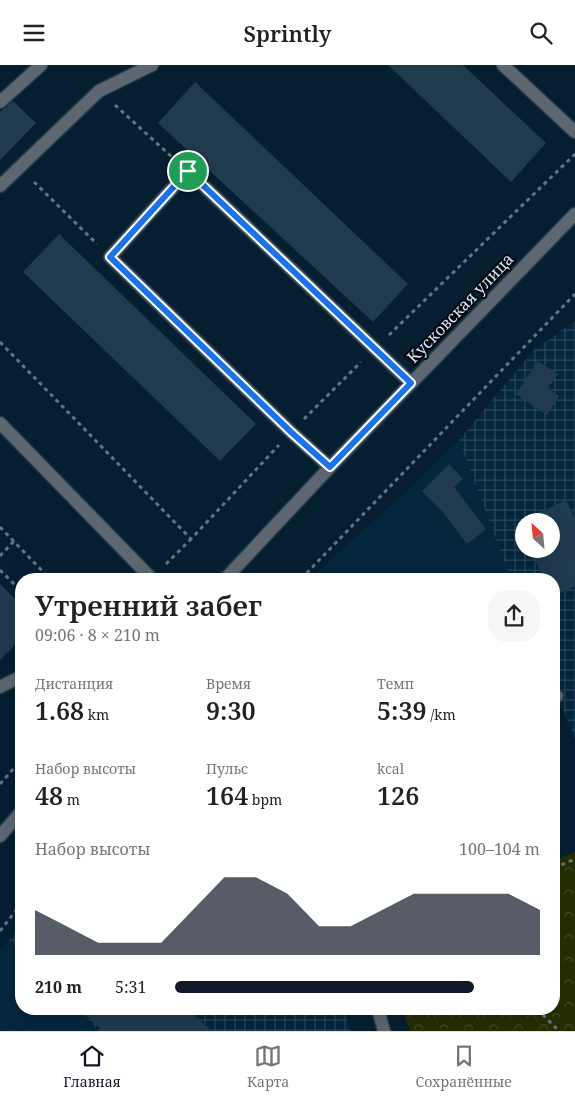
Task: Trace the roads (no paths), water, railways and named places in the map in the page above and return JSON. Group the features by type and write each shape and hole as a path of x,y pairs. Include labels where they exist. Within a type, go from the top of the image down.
{"street":[{"path":"0,102 41,65"},
{"path":"0,185 99,91 152,65"},
{"path":"503,65 575,132"},
{"path":"330,467 291,432 110,257 188,171 376,347 411,383"},
{"name":"Кусковская улица","path":"231,573 575,213"},
{"path":"0,423 146,573"},
{"path":"0,687 15,680"},
{"path":"0,836 15,818"},
{"path":"380,1015 384,1031"}]}
